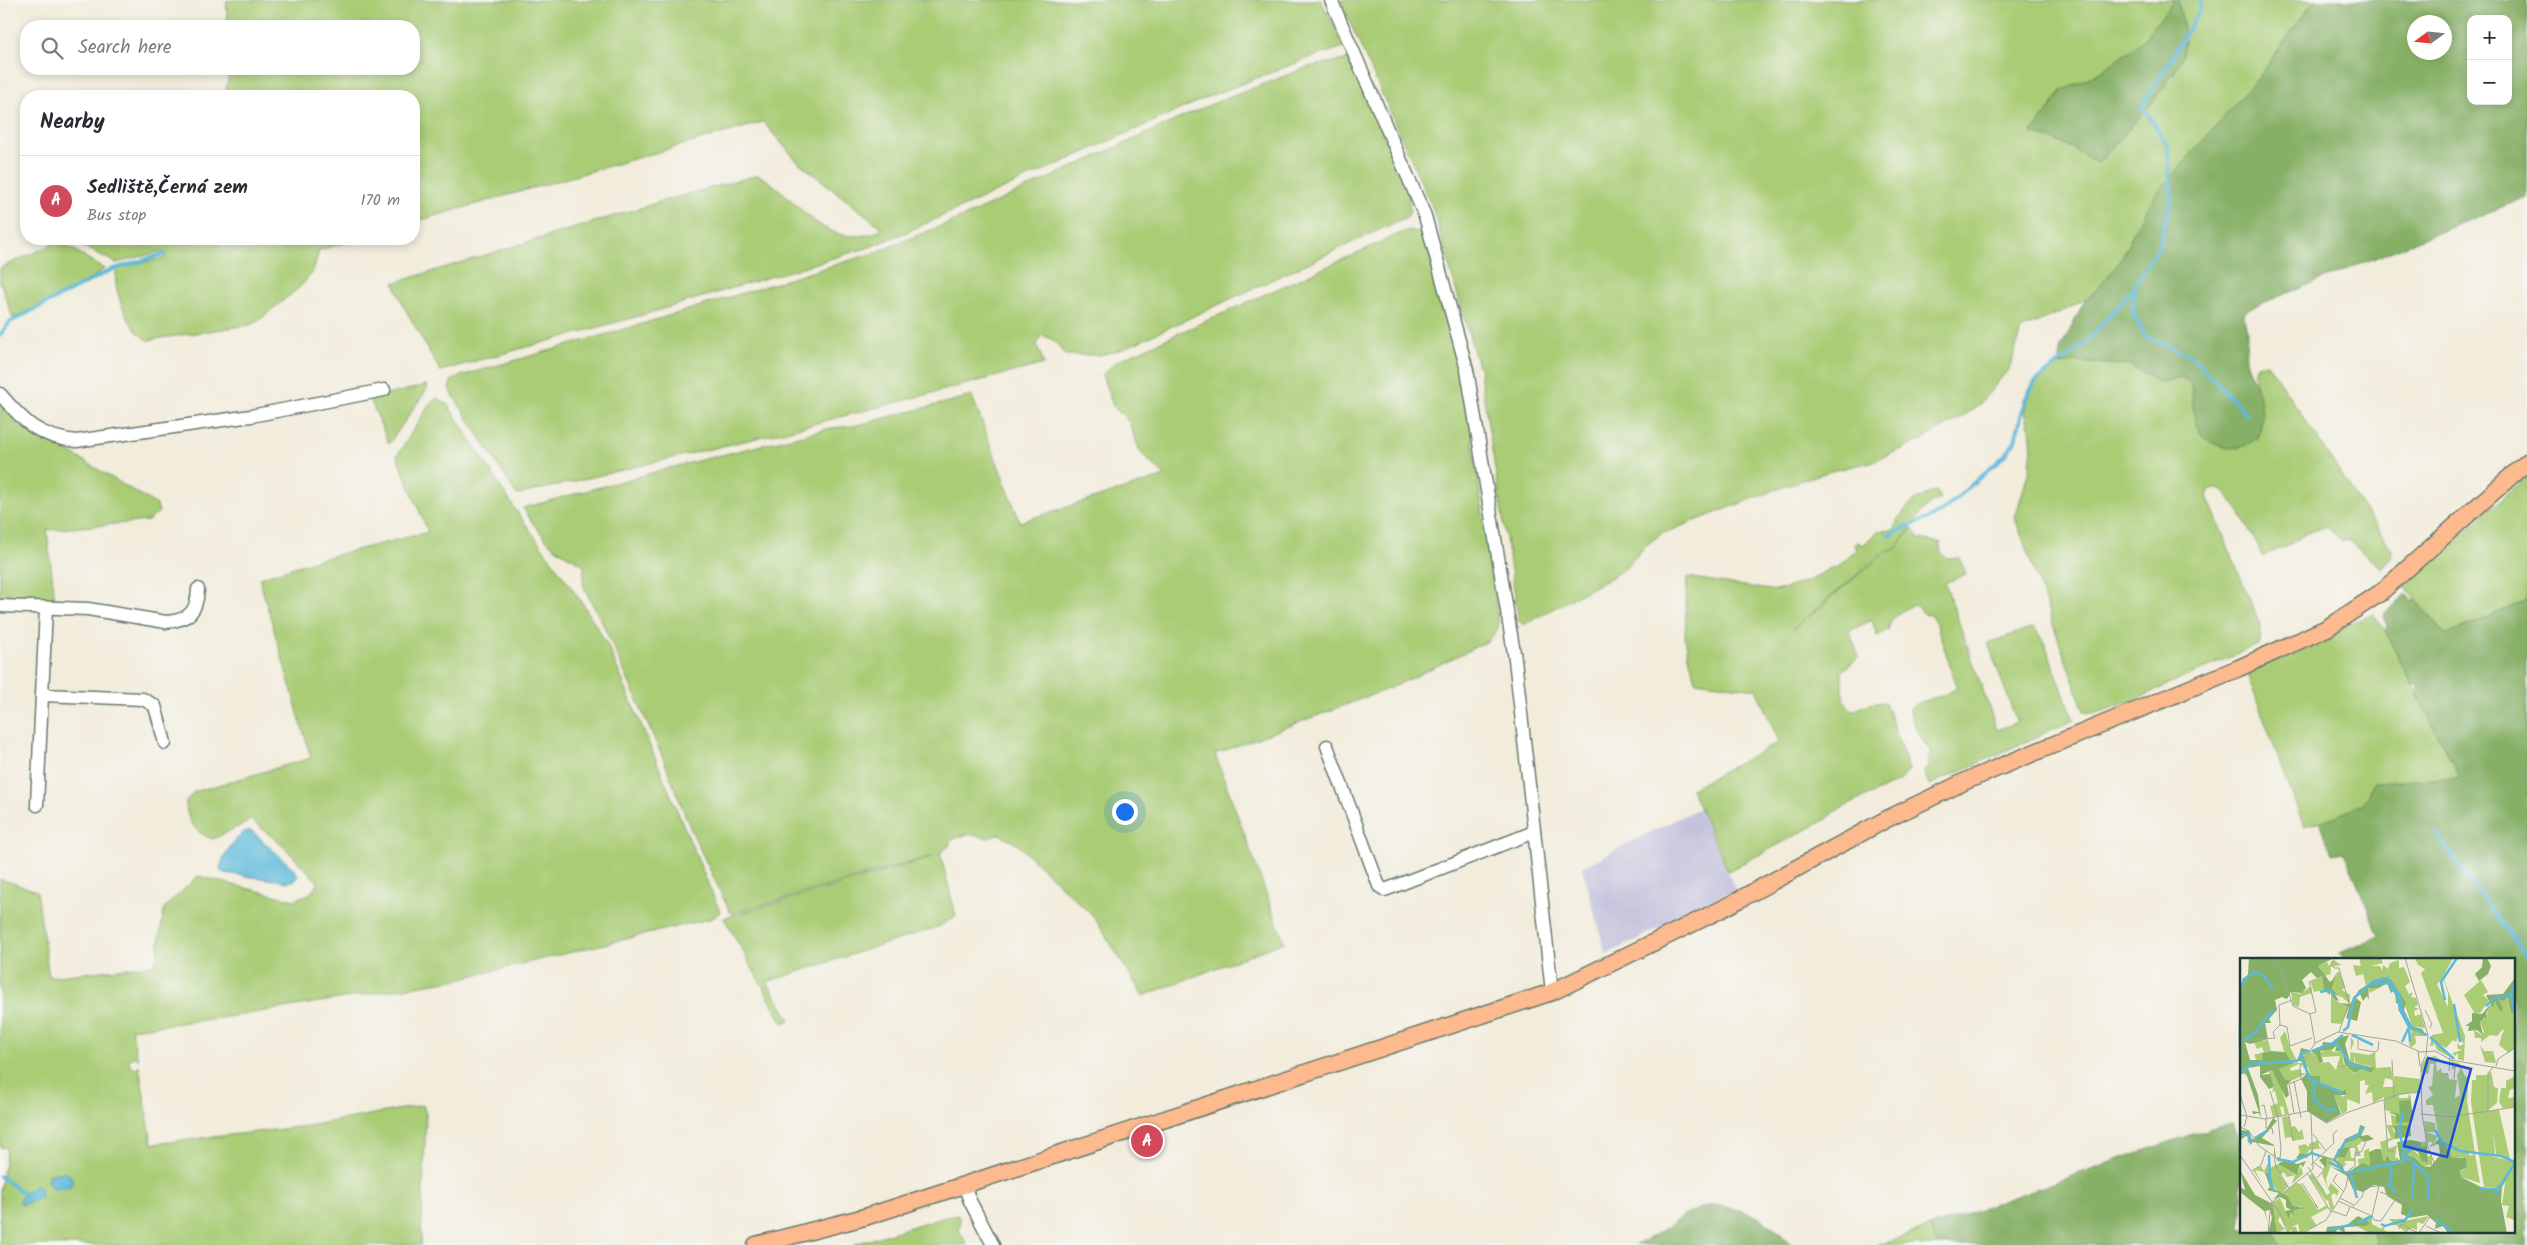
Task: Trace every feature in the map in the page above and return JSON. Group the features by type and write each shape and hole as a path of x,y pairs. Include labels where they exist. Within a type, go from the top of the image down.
{"main road":[{"path":"756,1245 818,1230 964,1185 1552,992 1650,946 1887,819 1968,780 2239,668 2327,628 2380,593 2527,462"}],"street":[{"path":"1331,0 1426,216 1467,370 1507,606 1552,992"},
{"path":"0,394 24,422 39,432 55,439 76,441 251,416 384,390"},
{"path":"0,606 88,610 166,622 176,621 189,616 198,604 198,589"},
{"path":"37,805 46,608"},
{"path":"43,695 143,699 155,706 165,744"},
{"path":"1327,746 1380,886 1385,890 1534,832"},
{"path":"964,1185 970,1201 993,1245"}],"shaded area":[{"path":"1699,808 1735,889 1606,955 1582,867"}],"green space":[{"path":"1321,0 1344,47 1304,60 1210,96 870,247 639,316 440,371 403,305 394,283 663,201 758,175 771,183 804,213 828,230 842,235 857,236 867,235 882,228 798,162 763,122 420,220 420,90 226,90 229,75 420,75 420,20 228,20 226,1"},
{"path":"1340,0 2174,0 2144,40 2101,72 2062,91 2032,133 2065,144 2098,163 2175,72 2183,23 2177,0 2314,0 2259,77 2135,229 2126,250 2105,281 2080,302 2064,311 2025,327 2020,332 2013,359 2007,371 1978,406 1918,442 1871,462 1827,472 1791,484 1661,534 1645,546 1628,566 1612,577 1523,625 1519,621 1480,373 1481,369 1478,366 1432,206"},
{"path":"2174,0 2177,0 2185,40 2178,66 2158,95 2098,163 2065,144 2032,133 2062,91 2101,72 2144,40"},
{"path":"2314,0 2527,0 2527,197 2248,309 2244,314 2247,333 2246,360 2258,392 2262,417 2258,435 2251,442 2243,446 2234,448 2224,447 2206,439 2197,427 2191,384 2183,378 2180,377 2160,383 2130,365 2071,362 2060,365 2060,350 2085,300 2093,294 2123,258 2135,229 2156,194 2259,77"},
{"path":"1350,59 1408,190 1410,212 1407,217 1123,349 1101,355 1065,355 1055,342 1041,335 1037,345 1044,364 786,431 517,495 449,389 451,381 457,377 632,327 877,252 968,215 1207,106 1308,67"},
{"path":"1408,230 1419,232 1429,253 1464,380 1499,625 1488,641 1393,687 1215,754 1284,942 1143,996 1094,917 1017,844 999,834 988,838 968,834 951,840 949,846 940,853 956,916 940,926 767,982 790,1020 783,1023 724,918 933,856 731,914 691,830 663,758 583,584 584,566 554,547 539,531 523,508 681,465 831,428 853,426 972,396 1020,522 1165,476 1140,452 1129,422 1113,406 1102,375 1117,361"},
{"path":"51,245 66,245 104,269 82,286 13,318 0,282 0,268"},
{"path":"81,245 337,245 319,250 313,272 301,286 258,321 250,325 148,340 135,329 124,311 117,290 116,273 118,268 165,258 162,251 116,263"},
{"path":"2071,362 2130,365 2160,383 2182,377 2191,384 2195,417 2237,448 2257,438 2261,417 2255,372 2257,365 2267,363 2392,550 2391,558 2382,568 2350,541 2341,540 2326,526 2303,535 2294,542 2263,556 2232,500 2220,490 2210,490 2207,496 2261,627 2260,644 2136,699 2097,713 2084,711 2015,518 2029,470 2032,449 2030,429 2025,413 2031,388 2048,370"},
{"path":"427,385 428,388 389,444 370,399"},
{"path":"437,398 448,405 517,512 583,604 607,644 720,912 713,918 459,979 235,1016 131,1029 138,1060 136,1056 128,1060 132,1068 137,1068 139,1065 152,1144 308,1126 423,1105 426,1114 421,1245 0,1245 0,1191 7,1148 0,1147 0,879 37,891 49,977 153,965 157,958 164,908 198,876 294,900 311,893 318,882 285,848 252,820 213,839 201,833 193,825 188,815 186,801 194,792 311,758 259,578 320,559 428,532 397,456 429,405"},
{"path":"0,403 20,426 37,438 59,446 157,505 159,512 148,521 47,530 55,601 0,602"},
{"path":"2527,476 2527,600 2446,635 2404,586"},
{"path":"1937,491 1940,500 1927,506 1895,548 1884,552 1793,629 1885,553 1896,549 1912,528 1919,539 1941,543 1941,552 1948,559 1960,558 1966,574 1945,583 1997,730 2017,722 1988,643 2034,627 2045,644 2074,720 1929,785 1924,772 1929,767 1927,760 1932,754 1918,733 1910,708 1921,702 1946,694 1957,687 1937,626 1930,614 1926,615 1915,605 1906,608 1894,617 1888,630 1877,636 1872,620 1849,631 1859,657 1842,671 1844,699 1853,711 1868,704 1885,702 1909,770 1901,780 1836,811 1827,819 1728,871 1691,789 1779,742 1756,689 1695,681 1685,639 1687,577 1776,591 1811,580 1828,569 1836,568 1857,550 1854,544 1858,542 1863,545 1878,531 1893,530 1901,515 1910,505 1922,497"},
{"path":"2406,594 2412,600 2413,598 2446,635 2527,600 2527,1245 2377,1245 2372,1232 2514,1232 2514,958 2342,958 2340,953 2379,936 2344,852 2332,854 2320,821 2340,815 2363,803 2374,782 2460,778 2417,695 2418,684 2413,686 2385,631 2387,627 2384,614"},
{"path":"2373,613 2385,631 2460,778 2374,782 2363,803 2340,815 2304,826 2247,674"},
{"path":"2233,1123 2240,1145 2240,1232 2273,1232 2279,1245 1937,1245 1930,1227 2116,1160 2214,1127"},
{"path":"1713,1205 1736,1209 1756,1216 1774,1228 1791,1245 1635,1245 1645,1241 1682,1217"},
{"path":"958,1215 960,1222 959,1230 967,1245 853,1245 936,1219"},
{"path":"1930,1227 1937,1245 1877,1245"},
{"path":"2273,1232 2372,1232 2377,1245 2279,1245"}],"water":[{"path":"246,831 252,831 295,870 298,876 296,880 289,882 223,873 220,870 226,854 233,843"},
{"path":"64,1172 71,1176 73,1182 69,1188 52,1188 48,1184 48,1175"},
{"path":"34,1185 40,1187 41,1198 21,1205 19,1199"}],"waterway":[{"path":"1889,535 1940,513 2005,455 2015,441 2025,400 2035,382 2085,344 2134,287 2158,248 2171,201 2168,146 2142,106 2199,12 2201,0"},
{"path":"0,335 10,322 111,270 164,254"},
{"path":"2134,288 2133,313 2145,336 2191,356 2247,414"},
{"path":"2436,834 2527,957"},
{"path":"0,1176 23,1193"}],"place":[{"name":"Sedliště,Černá zem","path":"1147,1141"}]}
